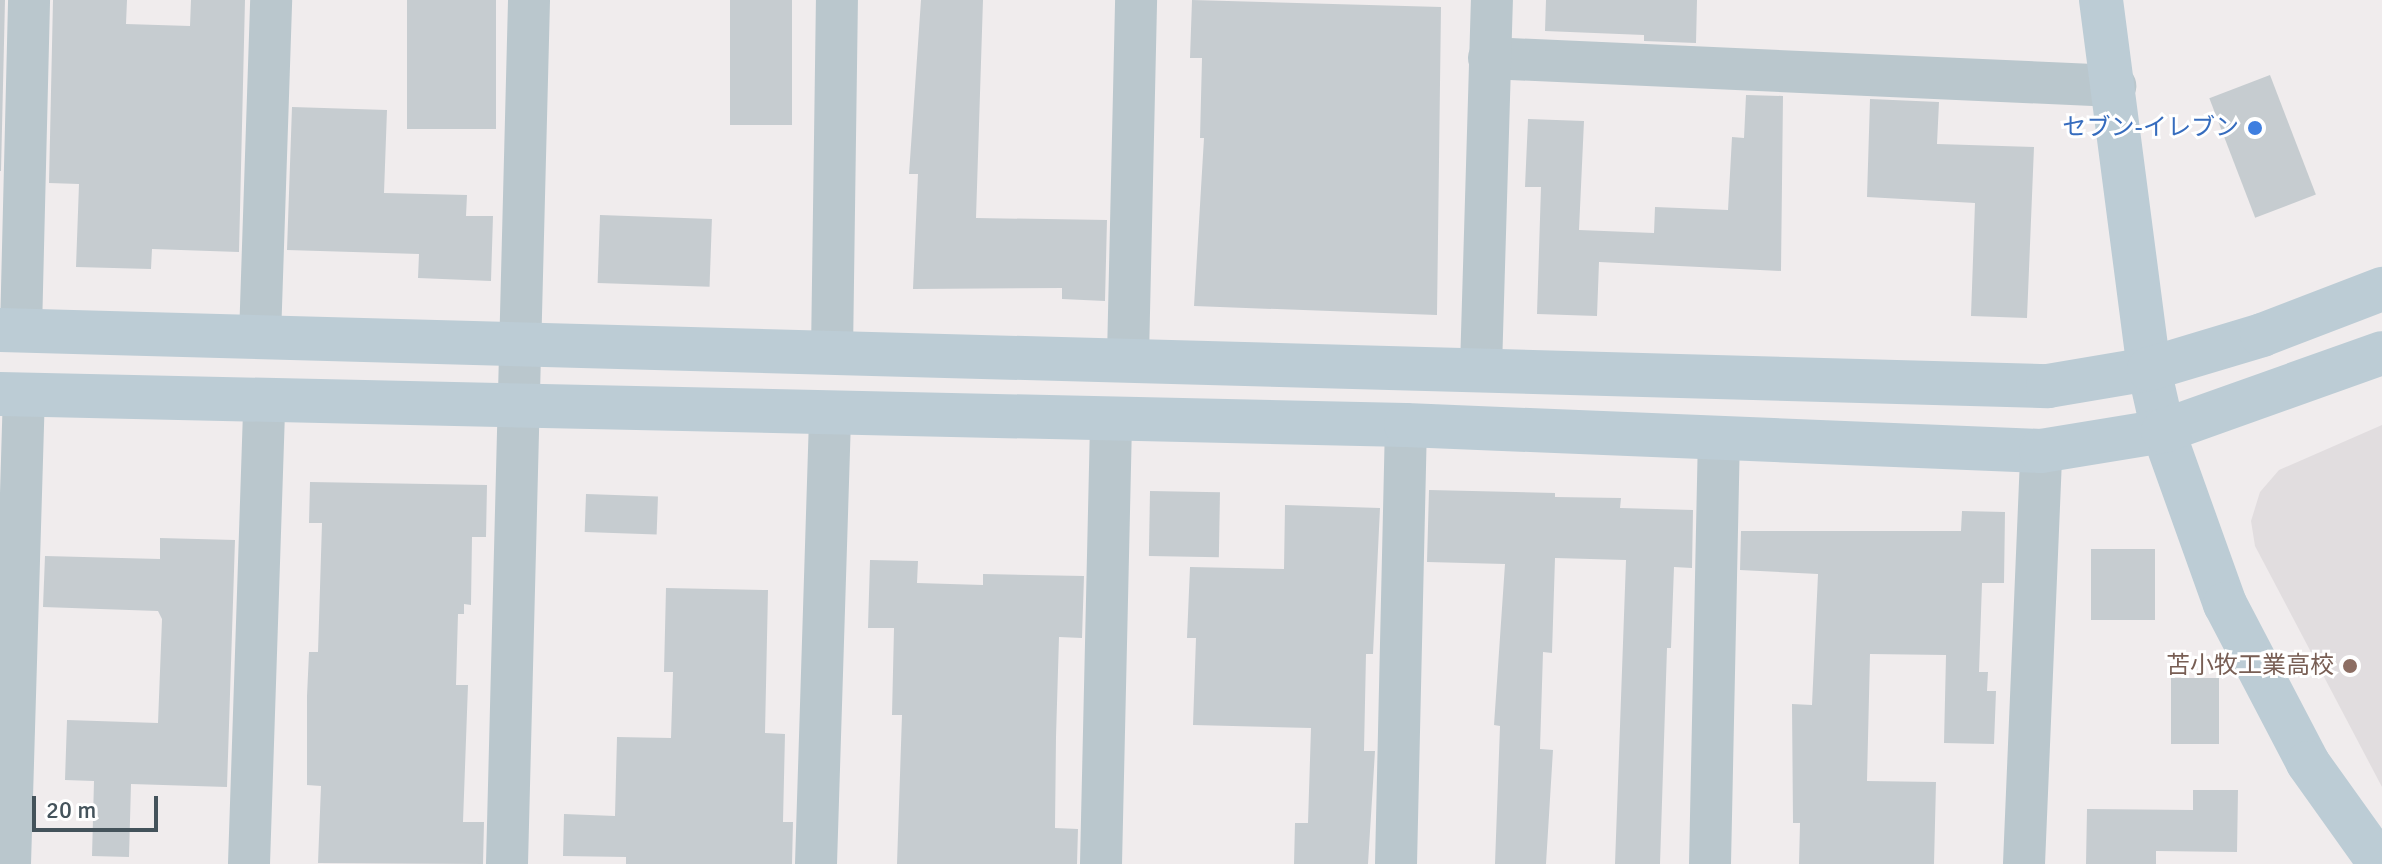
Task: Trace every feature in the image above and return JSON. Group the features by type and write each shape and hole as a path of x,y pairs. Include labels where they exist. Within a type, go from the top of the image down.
{"street":[{"path":"29,0 10,330 832,353 1128,357 2048,386 2149,369 2262,335 2382,289"},
{"path":"260,337 271,0"},
{"path":"507,864 529,0"},
{"path":"832,353 837,0"},
{"path":"1128,357 1136,0"},
{"path":"1481,368 1492,0"},
{"path":"2101,0 2115,86 2149,369 2163,431 2225,604 2308,763 2380,864"},
{"path":"1489,58 2115,86"},
{"path":"10,864 12,395 1406,425 2041,451 2163,431 2382,353"},
{"path":"249,864 264,400"},
{"path":"816,864 830,415"},
{"path":"1101,864 1111,421"},
{"path":"1396,864 1406,425"},
{"path":"1710,864 1719,439"},
{"path":"2024,864 2041,451"}],"shaded area":[{"name":"苫小牧工業高校","path":"2382,425 2382,787 2255,546 2251,521 2260,492 2279,470"}],"building":[{"path":"0,0 5,0 1,171 0,171"},
{"path":"53,0 127,0 126,24 190,26 191,0 245,0 239,252 152,249 151,269 76,267 79,184 49,183"},
{"path":"407,0 496,0 496,129 407,129"},
{"path":"730,0 792,0 792,125 730,125"},
{"path":"921,0 983,0 976,218 1107,220 1105,301 1062,299 1062,288 913,289 918,174 909,174"},
{"path":"1192,0 1441,7 1437,315 1194,306 1204,138 1200,138 1202,58 1190,58"},
{"path":"1546,0 1697,0 1696,43 1644,41 1644,35 1545,31"},
{"name":"セブン-イレブン","path":"2270,75 2316,194 2255,218 2209,98"},
{"path":"1746,95 1783,96 1781,271 1599,262 1597,316 1537,314 1541,187 1525,187 1528,119 1584,121 1579,230 1654,233 1655,207 1728,210 1732,137 1744,138"},
{"path":"1870,99 1939,102 1937,144 2034,147 2027,318 1971,316 1975,203 1867,197"},
{"path":"292,107 387,110 384,193 467,195 466,216 493,216 491,281 418,278 419,254 287,250"},
{"path":"600,215 712,219 710,287 598,283"},
{"path":"310,482 487,485 486,537 472,537 471,605 464,604 464,614 458,614 456,685 468,685 463,822 484,822 483,864 318,863 321,786 307,785 307,696 309,652 318,652 322,523 309,523"},
{"path":"1429,490 1621,498 1620,508 1693,510 1692,568 1674,567 1671,648 1667,648 1660,864 1615,864 1626,560 1555,558 1552,653 1543,652 1540,749 1553,750 1546,864 1495,864 1500,726 1494,725 1505,564 1427,562"},
{"path":"1150,491 1220,492 1219,557 1149,556"},
{"path":"586,494 658,497 657,534 585,532"},
{"path":"1285,505 1380,508 1373,654 1366,654 1364,751 1375,751 1368,864 1294,864 1295,823 1308,823 1311,728 1193,725 1196,638 1187,638 1190,567 1284,569"},
{"path":"1962,511 2005,512 2004,583 1982,583 1979,672 1988,672 1987,691 1996,691 1994,744 1944,743 1946,655 1870,654 1867,781 1936,782 1934,864 1799,864 1800,823 1793,823 1792,704 1812,705 1818,574 1740,570 1741,531 1961,531"},
{"path":"160,538 235,540 227,787 131,784 129,857 92,856 94,781 65,780 67,720 158,723 162,619 158,611 43,607 45,556 160,559"},
{"path":"2091,549 2155,549 2155,620 2091,620"},
{"path":"870,560 918,561 917,583 983,585 983,574 1084,576 1082,638 1059,637 1056,737 1055,828 1078,829 1077,864 897,864 902,715 892,715 894,628 868,628"},
{"path":"666,588 768,590 765,733 785,734 783,822 793,822 792,864 626,864 626,857 563,856 564,814 615,816 617,737 671,738 673,672 664,672"},
{"path":"2171,678 2219,678 2219,744 2171,744"},
{"path":"2193,790 2238,790 2237,852 2156,851 2156,864 2086,864 2087,809 2193,810"}],"place":[{"name":"セブン-イレブン","path":"2255,128"},
{"name":"苫小牧工業高校","path":"2350,666"}]}
